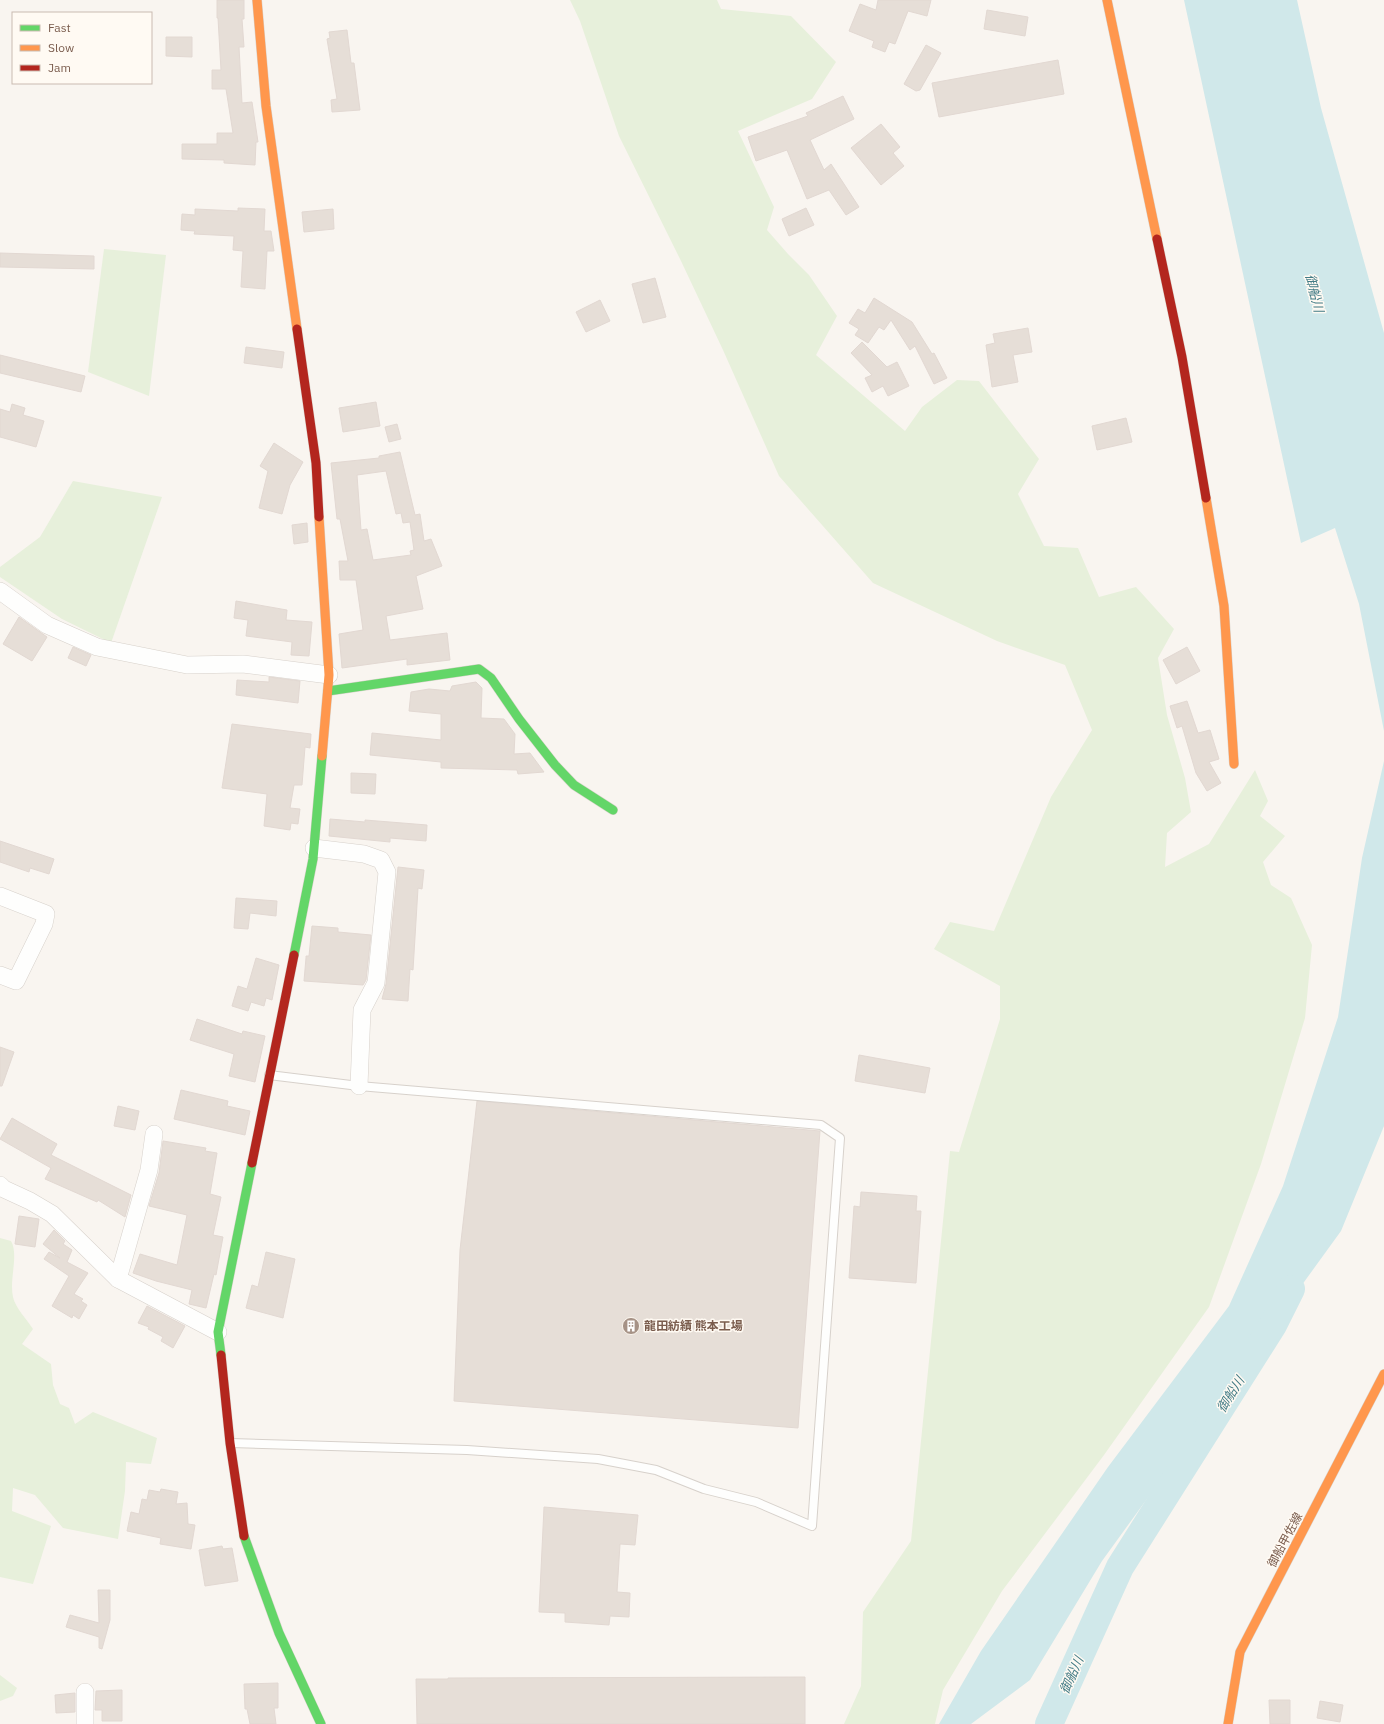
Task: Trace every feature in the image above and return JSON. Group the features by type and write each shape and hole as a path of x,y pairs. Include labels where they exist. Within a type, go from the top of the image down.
{"street":[{"path":"257,0 266,106 316,463 328,683 314,848 218,1332 230,1443 245,1539 279,1633 321,1724"},
{"path":"1107,0 1182,357 1224,606 1234,764"},
{"path":"0,591 46,625 97,647 187,665 243,664 328,683 479,669 491,678 518,719 555,765 574,785 613,810"},
{"path":"314,848 364,854 381,860 387,872 376,983 362,1010 359,1086"},
{"path":"0,896 46,914 44,924 16,981 0,975"},
{"path":"118,1279 149,1170 154,1134"},
{"path":"0,1185 4,1189 30,1201 52,1214 118,1279 218,1332"},
{"name":"御船甲佐線","path":"1228,1724 1240,1652 1384,1374"},
{"path":"85,1692 85,1724"}],"lane":[{"path":"230,1443 467,1450 598,1459 656,1470 704,1489 756,1502 812,1526 840,1138 821,1125 359,1086 269,1075"}],"green space":[{"path":"570,0 717,0 721,9 791,16 836,62 812,99 738,131 774,207 767,230 809,275 837,316 816,355 905,431 922,407 957,380 979,381 1039,459 1018,494 1044,546 1078,548 1099,597 1136,587 1174,629 1158,658 1167,715 1185,778 1191,812 1167,833 1165,867 1209,844 1255,770 1268,801 1260,816 1285,836 1263,862 1271,885 1291,898 1312,945 1305,1018 1261,1164 1209,1307 1104,1455 1002,1591 943,1690 935,1724 844,1724 861,1686 863,1612 911,1541 950,1151 959,1152 1000,1019 1000,986 934,949 950,922 994,931 1051,797 1092,730 1065,665 997,641 873,583 779,476 723,350 619,136 580,21"},
{"path":"104,249 166,255 149,396 88,372"},
{"path":"73,481 162,497 111,643 62,619 0,577 0,567 40,537"},
{"path":"0,1238 11,1241 14,1253 12,1290 14,1301 33,1329 22,1344 51,1364 53,1385 60,1404 69,1408 75,1424 93,1412 157,1438 151,1464 126,1462 125,1491 118,1539 63,1528 35,1495 13,1488 12,1511 51,1526 33,1584 0,1577"},
{"path":"0,1675 17,1688 13,1696 0,1701"}],"water":[{"path":"1184,0 1297,0 1321,108 1384,333 1384,731 1359,604 1335,528 1301,543"},
{"path":"1384,761 1384,1126 1341,1231 1102,1561 1030,1680 971,1724 939,1724 981,1651 1108,1467 1229,1306 1283,1186 1338,1017 1362,858"}],"building":[{"path":"217,0 244,0 244,19 242,19 244,47 239,47 242,103 252,102 258,142 256,142 255,165 224,163 224,160 182,159 182,144 217,144 217,133 233,133 226,89 212,89 212,70 221,70"},
{"path":"878,0 931,0 927,16 908,11 895,44 889,42 885,52 872,47 874,41 849,31 860,4 876,10"},
{"path":"987,10 1028,17 1025,36 984,29"},
{"path":"347,30 351,63 354,63 360,110 332,112 331,100 337,99 327,39 330,38 329,32"},
{"path":"166,37 192,37 192,57 166,56"},
{"path":"926,45 941,53 920,90 916,91 904,84"},
{"path":"1058,60 1064,94 939,117 932,83"},
{"path":"843,96 854,119 810,140 824,170 831,164 859,207 846,215 829,190 807,199 787,150 756,161 748,137 808,116 806,113"},
{"path":"881,124 900,147 893,153 904,166 881,185 851,148"},
{"path":"238,208 265,209 264,231 271,231 274,251 267,251 265,289 241,287 243,251 233,250 234,236 194,234 195,231 181,230 182,214 195,215 195,209 238,211"},
{"path":"806,208 814,225 789,236 782,219"},
{"path":"333,209 334,229 304,232 302,212"},
{"path":"0,253 94,256 94,269 0,267"},
{"path":"655,278 666,317 643,323 632,284"},
{"path":"874,298 912,322 932,354 934,353 947,378 934,384 915,346 910,350 891,320 884,330 879,327 868,343 855,335 859,329 849,323 858,309 865,313"},
{"path":"600,300 610,321 586,332 576,312"},
{"path":"1028,328 1032,352 1013,355 1018,382 992,387 986,345 995,343 993,334"},
{"path":"862,342 887,367 897,362 909,386 888,396 883,386 872,392 865,378 872,375 851,353"},
{"path":"246,347 284,352 282,368 244,363"},
{"path":"0,355 85,376 81,392 0,373"},
{"path":"376,402 380,426 343,432 339,408"},
{"path":"12,404 25,408 23,415 44,421 36,447 0,437 0,409 10,412"},
{"path":"1126,418 1132,442 1097,450 1092,426"},
{"path":"397,424 401,439 389,442 385,427"},
{"path":"274,443 303,462 290,485 282,514 259,508 268,471 260,466"},
{"path":"400,452 415,515 420,514 424,541 431,539 442,566 416,576 423,609 386,616 390,640 447,633 450,660 407,665 407,659 342,668 339,634 363,630 356,580 340,580 339,561 348,561 340,519 337,519 331,463 379,458 379,456","holes":["386,471 396,514 401,513 403,523 410,522 414,550 410,551 411,555 373,560 367,529 361,530 357,475"]},
{"path":"307,523 308,542 294,544 292,525"},
{"path":"236,601 287,610 286,620 312,622 309,656 291,655 292,642 246,636 248,620 234,618"},
{"path":"19,617 47,637 32,661 3,644"},
{"path":"73,647 91,655 86,666 68,658"},
{"path":"1187,647 1200,671 1176,684 1163,660"},
{"path":"269,677 300,681 298,703 236,695 237,680 269,682"},
{"path":"476,682 482,688 481,718 504,719 515,734 514,754 530,753 544,772 518,774 517,770 441,768 441,762 370,755 372,733 441,740 441,714 409,711 411,692 429,689 450,691 452,686"},
{"path":"1187,701 1198,733 1210,730 1219,759 1209,762 1221,783 1207,791 1196,773 1182,726 1177,728 1170,706"},
{"path":"232,724 311,734 310,748 305,747 302,785 294,785 290,808 300,809 298,824 291,823 290,830 264,826 267,794 222,788"},
{"path":"351,773 376,774 375,794 351,793"},
{"path":"330,819 427,825 426,841 390,838 390,842 329,836"},
{"path":"0,841 54,859 49,874 30,868 29,872 0,862"},
{"path":"398,867 424,870 422,889 418,888 413,970 410,969 408,1001 382,999 386,984"},
{"path":"236,898 277,901 276,916 250,913 248,929 234,928"},
{"path":"312,926 338,928 338,932 371,935 366,980 363,985 304,981 306,956 309,956"},
{"path":"256,958 279,965 272,1000 266,998 264,1006 251,1002 248,1011 232,1006 238,986 247,989"},
{"path":"197,1019 242,1034 243,1031 265,1036 255,1082 229,1076 234,1054 190,1040"},
{"path":"0,1047 14,1052 2,1086 0,1086"},
{"path":"859,1055 930,1068 925,1093 855,1081"},
{"path":"181,1090 228,1101 227,1106 250,1111 245,1135 174,1119"},
{"name":"龍田紡績 熊本工場","path":"477,1101 820,1131 798,1428 454,1401 460,1250"},
{"path":"118,1106 139,1111 135,1130 114,1126"},
{"path":"12,1118 57,1144 51,1155 131,1195 125,1217 98,1200 97,1202 45,1179 51,1168 0,1139"},
{"path":"163,1141 206,1148 205,1151 217,1153 210,1194 221,1197 213,1235 223,1237 216,1275 214,1274 206,1308 189,1304 192,1290 156,1281 133,1273 140,1254 177,1265 187,1215 149,1206 159,1173"},
{"path":"861,1192 917,1196 916,1211 921,1211 916,1283 849,1278 854,1206 860,1207"},
{"path":"19,1216 39,1219 35,1247 15,1244"},
{"path":"54,1230 65,1241 63,1244 72,1250 67,1262 88,1273 74,1294 83,1299 81,1301 87,1305 79,1319 73,1315 72,1318 52,1306 69,1276 44,1259 49,1252 60,1258 43,1244"},
{"path":"266,1252 295,1259 283,1318 246,1308 252,1285 258,1287"},
{"path":"147,1306 185,1326 173,1348 161,1341 163,1337 148,1329 149,1327 138,1323"},
{"path":"161,1489 178,1492 176,1504 187,1503 188,1524 195,1525 191,1549 160,1544 161,1538 127,1531 131,1512 139,1514 142,1499 147,1500 149,1490 160,1492"},
{"path":"544,1507 638,1515 635,1545 620,1544 617,1592 630,1593 629,1617 610,1616 609,1625 565,1622 565,1613 539,1612"},
{"path":"222,1546 223,1549 232,1548 238,1581 205,1586 199,1550"},
{"path":"98,1590 110,1590 110,1620 102,1649 99,1648 99,1637 66,1627 70,1615 99,1623"},
{"path":"805,1677 805,1724 417,1724 416,1679"},
{"path":"278,1683 278,1708 274,1708 276,1724 250,1724 247,1709 245,1709 244,1684"},
{"path":"122,1690 122,1721 102,1721 102,1710 95,1710 96,1691"},
{"path":"75,1693 75,1712 56,1713 55,1695"},
{"path":"1269,1700 1290,1700 1290,1724 1270,1724"},
{"path":"1320,1701 1343,1705 1340,1722 1317,1718"}],"waterway":[{"name":"御船川","path":"1049,1724 1120,1567 1273,1325 1291,1289"}],"traffic: fast":[{"path":"328,691 479,669 491,678 519,719 555,765 574,785 613,810"},
{"path":"294,955 313,859 322,756"},
{"path":"221,1355 218,1332 252,1163"},
{"path":"244,1536 279,1633 321,1724"}],"traffic: slow":[{"path":"257,0 266,106 297,329"},
{"path":"1107,0 1157,239"},
{"path":"1206,498 1224,606 1234,764"},
{"path":"319,517 329,675 322,756"},
{"path":"1228,1724 1240,1652 1384,1374"}],"traffic: jam":[{"path":"1157,239 1182,357 1206,498"},
{"path":"297,329 316,463 319,517"},
{"path":"252,1163 294,955"},
{"path":"221,1355 230,1443 244,1536"}],"place":[{"name":"龍田紡績 熊本工場","path":"631,1326"}]}
